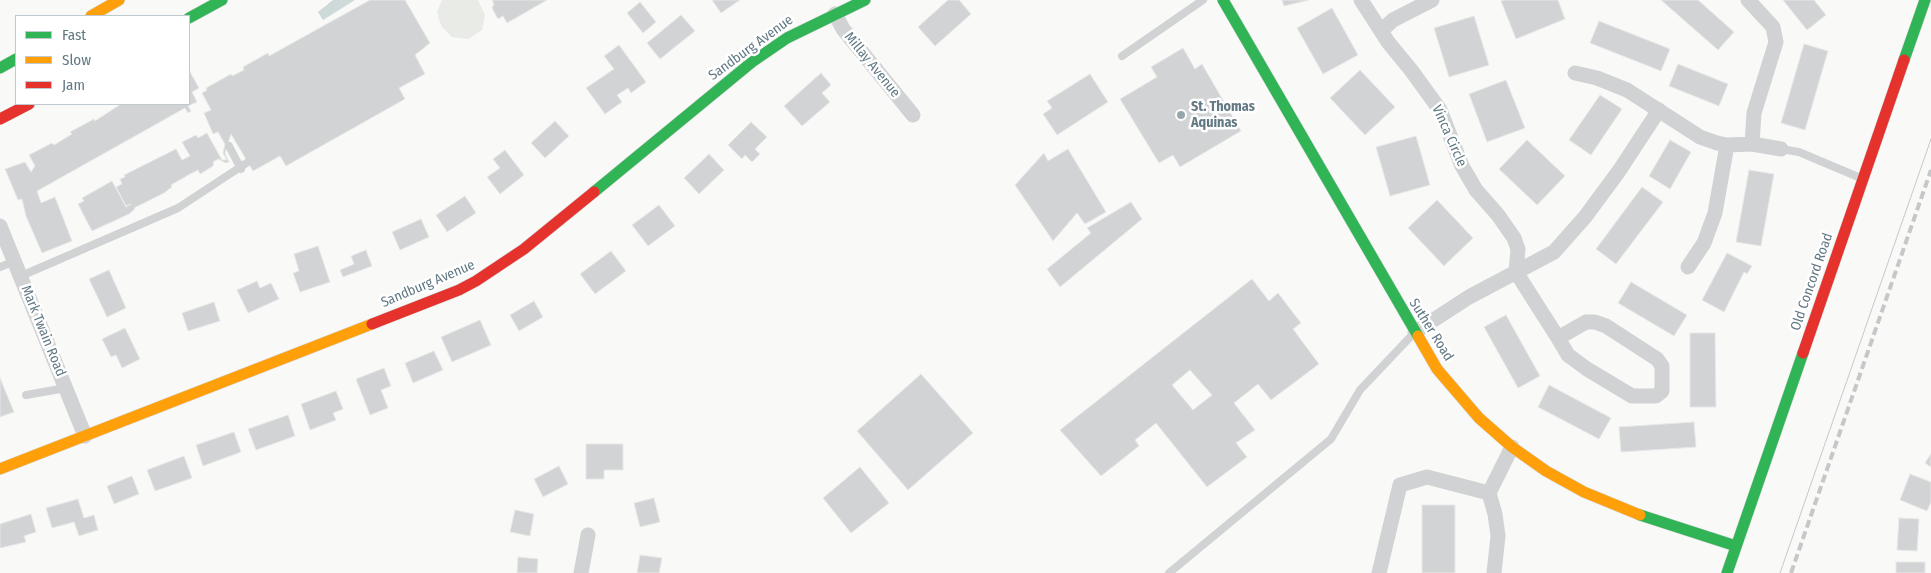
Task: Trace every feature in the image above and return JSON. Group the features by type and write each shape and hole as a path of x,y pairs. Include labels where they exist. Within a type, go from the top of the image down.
{"street":[{"path":"93,15 119,0"},
{"path":"190,17 222,0"},
{"name":"Sandburg Avenue","path":"0,469 459,290 476,281 524,250 752,62 787,38 865,0"},
{"name":"Suther Road","path":"1223,0 1298,140 1437,369 1479,418 1512,447 1546,471 1616,506 1736,546"},
{"name":"Vinca Circle","path":"1361,0 1381,31 1440,110 1462,166 1476,190 1503,220 1514,238 1518,249 1516,272"},
{"path":"1381,31 1393,20 1432,0"},
{"path":"1748,0 1772,27 1776,42 1754,113 1752,144"},
{"name":"Old Concord Road","path":"1727,573 1925,0"},
{"name":"Millay Avenue","path":"835,14 843,29 913,115"},
{"path":"0,68 15,60"},
{"path":"1575,73 1598,78 1627,90 1700,137 1727,145 1752,144 1781,149"},
{"path":"0,120 27,105"},
{"path":"1415,332 1469,297 1541,261 1554,252 1585,217 1619,172 1659,110"},
{"path":"1688,267 1704,243 1715,213 1727,145"},
{"name":"Mark Twain Road","path":"0,226 85,436"},
{"path":"1516,272 1568,355 1632,396 1656,396 1662,391 1662,366 1657,360 1606,326 1595,322 1586,322 1558,338"},
{"path":"1494,573 1498,536 1496,514 1488,493 1512,447"},
{"path":"1379,573 1400,485 1428,477 1488,493"},
{"path":"581,573 588,534"}],"lane":[{"path":"1122,56 1203,0"},
{"path":"229,146 241,168"},
{"path":"1781,149 1799,152 1863,179"},
{"path":"21,276 162,216 248,162"},
{"path":"0,267 15,261"},
{"path":"1169,573 1331,439 1360,390 1415,332"},
{"path":"26,395 66,388"}],"shaded area":[{"path":"333,0 355,0 323,20 318,12"},
{"path":"442,0 478,0 485,15 482,30 468,39 452,37 442,27 439,20 437,12"}],"building":[{"path":"370,0 405,0 430,43 415,55 425,74 399,88 405,99 286,166 280,156 253,171 231,134 225,153 229,162 225,163 219,159 214,161 213,166 202,173 200,174 198,170 190,174 171,185 172,187 164,193 134,208 129,214 92,231 78,204 84,201 82,198 112,181 126,207 131,204 126,206 116,187 122,184 120,179 125,177 124,175 176,149 182,160 190,156 182,142 196,135 198,138 207,133 222,160 227,160 223,153 225,144 218,132 213,134 204,113 211,110 202,93 207,90 206,88 231,74 232,76 244,70 243,67 268,53 269,56"},
{"path":"492,0 547,0 507,23 503,16 498,19 492,8 494,4"},
{"path":"712,0 740,0 721,13"},
{"path":"948,0 959,0 971,14 935,46 918,27"},
{"path":"1282,0 1309,0 1284,6"},
{"path":"1558,0 1565,19 1516,39 1501,1"},
{"path":"1661,0 1698,0 1734,32 1718,50"},
{"path":"1783,0 1814,0 1826,15 1807,30"},
{"path":"640,2 656,22 643,33 627,13"},
{"path":"1332,8 1358,55 1323,74 1297,28"},
{"path":"681,15 695,31 660,59 647,43"},
{"path":"1474,16 1489,65 1449,77 1434,28"},
{"path":"1599,21 1670,49 1661,71 1590,43"},
{"path":"1804,44 1828,51 1805,130 1781,123"},
{"path":"619,45 646,82 631,93 628,88 617,95 622,102 605,114 586,88 614,69 604,56"},
{"name":"St. Thomas Aquinas","path":"1183,48 1195,69 1202,64 1241,131 1180,167 1173,155 1159,163 1120,99 1157,77 1151,67"},
{"path":"1678,64 1728,84 1719,106 1669,86"},
{"path":"1360,70 1395,107 1365,135 1330,98"},
{"path":"190,72 199,88 192,92 197,102 188,106 191,111 188,113 185,108 37,191 41,203 55,197 72,241 42,253 26,216 22,199 18,200 5,169 25,162 31,172 35,166 29,155 52,143 54,145 72,134 70,132 94,119 95,121 119,105 190,105"},
{"path":"821,73 831,85 822,93 830,102 802,126 784,106"},
{"path":"1090,74 1108,102 1057,135 1043,114 1052,108 1047,101"},
{"path":"1506,80 1525,128 1487,142 1469,94"},
{"path":"1600,95 1622,109 1591,155 1569,140"},
{"path":"555,121 569,136 545,158 531,143"},
{"path":"751,122 767,137 755,149 760,154 752,162 745,155 742,159 728,145"},
{"path":"1416,136 1430,185 1390,196 1376,147"},
{"path":"1527,140 1565,176 1537,205 1499,169"},
{"path":"1670,140 1691,152 1670,189 1649,176"},
{"path":"1068,149 1106,212 1085,224 1077,213 1053,241 1015,185 1044,153 1048,161"},
{"path":"505,150 524,175 500,194 487,177 500,168 493,159"},
{"path":"709,154 724,170 699,194 684,178"},
{"path":"1749,170 1774,174 1761,246 1736,242"},
{"path":"1642,187 1663,202 1616,264 1596,249"},
{"path":"465,196 476,213 447,232 436,215"},
{"path":"1437,200 1473,238 1444,266 1408,228"},
{"path":"1131,202 1142,219 1060,287 1047,269 1091,233 1087,228"},
{"path":"659,205 675,226 648,246 632,225"},
{"path":"421,219 429,237 400,250 392,232"},
{"path":"318,246 330,282 300,292 293,273 299,271 294,254"},
{"path":"366,250 372,266 343,277 340,270 354,264 351,256"},
{"path":"611,251 626,271 595,294 580,274"},
{"path":"1727,253 1752,266 1747,274 1744,272 1724,312 1702,300"},
{"path":"109,270 126,308 107,317 89,279"},
{"path":"1252,279 1269,301 1278,293 1301,323 1293,329 1319,364 1271,400 1258,384 1234,403 1255,430 1236,443 1247,457 1207,487 1156,423 1135,440 1139,446 1101,476 1060,430","holes":["1190,370 1212,395 1193,410 1172,385"]},
{"path":"257,281 260,288 271,283 279,299 248,313 237,290"},
{"path":"1631,282 1687,315 1674,336 1618,303"},
{"path":"534,301 543,317 519,331 510,315"},
{"path":"214,302 220,321 188,331 182,313"},
{"path":"1506,315 1540,376 1518,388 1484,327"},
{"path":"480,320 491,345 452,362 441,337"},
{"path":"125,328 140,359 122,368 116,355 111,357 102,339"},
{"path":"1690,333 1715,333 1716,407 1690,407"},
{"path":"434,351 443,370 413,383 405,363"},
{"path":"384,368 391,386 381,390 388,408 370,415 356,379"},
{"path":"921,374 973,433 908,490 857,431"},
{"path":"0,378 14,412 0,417"},
{"path":"1549,385 1611,418 1599,439 1538,407"},
{"path":"336,391 343,409 333,413 336,420 310,430 301,404"},
{"path":"288,415 295,436 256,450 248,429"},
{"path":"1694,422 1696,447 1621,452 1619,427"},
{"path":"234,432 241,452 203,466 196,445"},
{"path":"586,444 623,444 623,470 604,470 604,479 586,479"},
{"path":"1931,454 1931,467 1925,463"},
{"path":"184,456 192,478 155,491 147,470"},
{"path":"559,466 568,484 543,497 534,479"},
{"path":"860,467 889,503 851,533 823,498"},
{"path":"1910,474 1931,482 1931,502 1927,511 1900,500"},
{"path":"132,476 139,494 114,504 107,486"},
{"path":"654,498 660,522 640,527 634,503"},
{"path":"78,499 84,518 94,515 98,530 79,536 74,522 52,528 46,508"},
{"path":"1422,505 1455,505 1455,573 1422,573"},
{"path":"515,510 534,514 530,536 510,532"},
{"path":"31,514 36,532 24,536 26,542 0,548 0,524"},
{"path":"1899,518 1919,519 1917,551 1897,550"},
{"path":"640,555 662,558 659,573 637,573"},
{"path":"518,557 538,559 537,573 517,573"},
{"path":"1896,562 1925,562 1925,573 1896,573"}],"tram line":[{"path":"1780,573 1931,139"}],"railway":[{"path":"1791,573 1931,170"}],"traffic: fast":[{"path":"190,17 222,0"},
{"path":"594,192 752,62 787,38 865,0"},
{"path":"1223,0 1418,336"},
{"path":"1904,60 1925,0"},
{"path":"0,68 15,60"},
{"path":"1727,573 1803,353"},
{"path":"1640,515 1736,546"}],"traffic: slow":[{"path":"93,15 119,0"},
{"path":"0,469 372,324"},
{"path":"1418,336 1437,369 1479,418 1512,447 1546,471 1584,492 1640,515"}],"traffic: jam":[{"path":"1803,353 1904,60"},
{"path":"0,119 27,105"},
{"path":"372,324 459,290 476,281 524,249 594,192"}],"place":[{"name":"St. Thomas Aquinas","path":"1181,115"}]}
